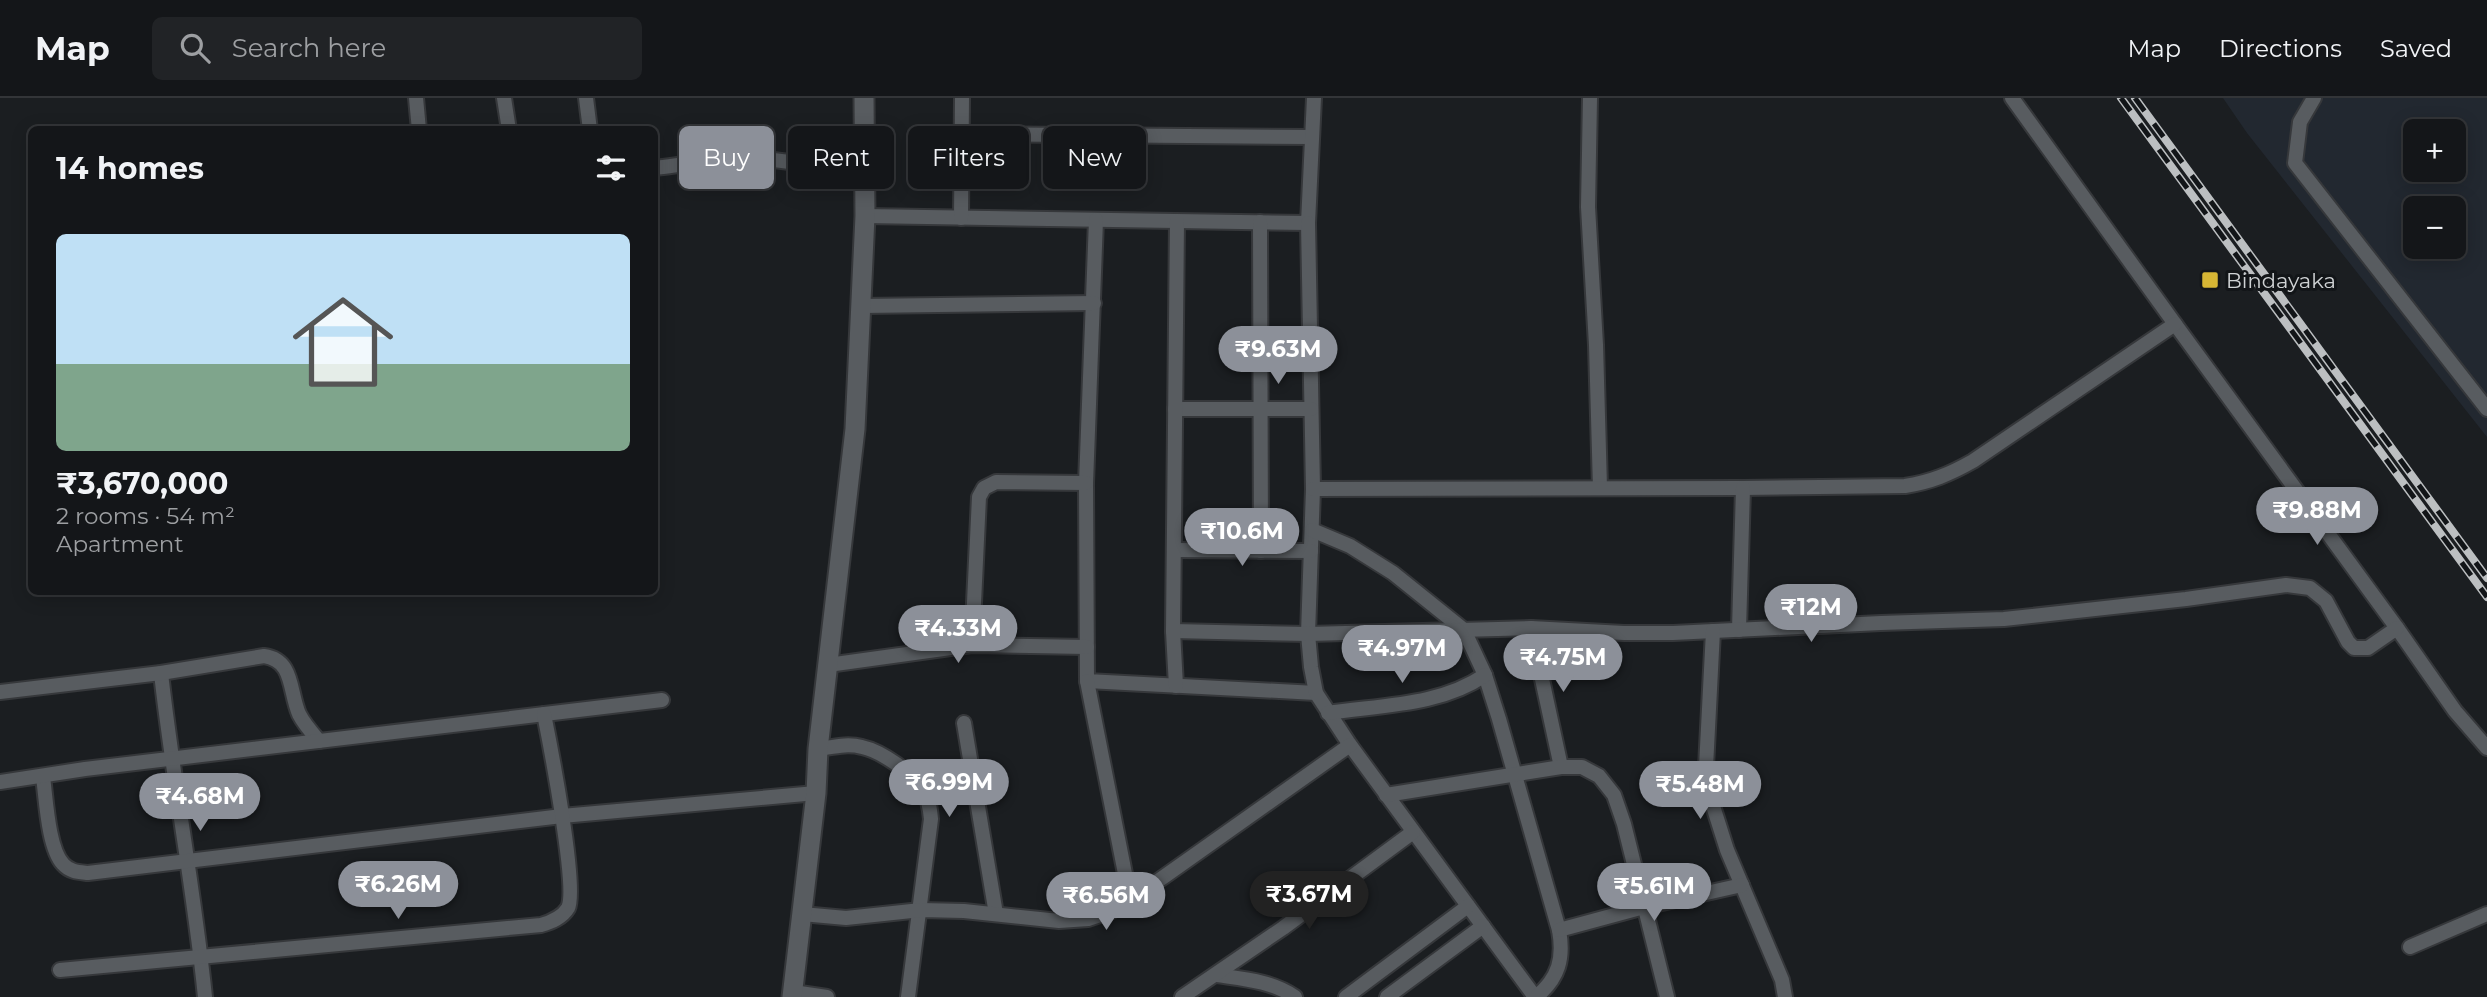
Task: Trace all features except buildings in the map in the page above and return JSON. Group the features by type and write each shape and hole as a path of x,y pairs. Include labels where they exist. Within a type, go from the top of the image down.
{"street":[{"path":"416,98 419,126"},
{"path":"505,98 508,126"},
{"path":"586,98 590,126"},
{"path":"864,98 864,126"},
{"path":"962,98 963,126"},
{"path":"1312,530 1350,547 1393,573 1464,630 1485,675 1559,930 1562,948 1558,972 1548,987 1536,997 1386,795 1316,693 1308,634 1313,489 1308,222 1314,98"},
{"path":"1590,98 1588,208 1597,345 1600,488"},
{"path":"2012,98 2397,628 2455,712 2487,748"},
{"path":"2314,98 2300,122 2295,163 2487,409"},
{"path":"1029,135 1311,137"},
{"path":"658,168 721,160 757,159 788,162"},
{"path":"827,997 793,995 855,429 864,189"},
{"path":"961,218 962,189"},
{"path":"865,216 1308,222"},
{"path":"1096,220 1086,484 1087,681 1130,899"},
{"path":"1176,686 1173,631 1177,221"},
{"path":"1260,222 1261,551"},
{"path":"861,306 1094,303"},
{"path":"1313,489 1743,488 1905,486 1929,483 1973,461 2175,324"},
{"path":"1175,409 1311,409"},
{"path":"972,645 979,497 984,488 996,482 1086,484"},
{"path":"1739,630 1743,488"},
{"path":"1174,550 1311,551"},
{"path":"1173,631 1308,634 1531,628 1624,633 2004,620 2186,599 2286,584 2310,588 2326,601 2354,648 2368,648 2397,628"},
{"path":"1531,628 1561,767"},
{"path":"1713,631 1706,767 1713,806 1742,885 1782,980 1785,997"},
{"path":"828,666 972,645 1087,647"},
{"path":"0,692 161,673 264,656 273,657 281,662 288,672 300,715 319,741"},
{"path":"161,673 205,997"},
{"path":"1328,713 1445,696 1468,687 1485,675"},
{"path":"1087,681 1316,693"},
{"path":"0,782 662,700"},
{"path":"60,970 541,925 556,920 568,908 571,894 562,816 544,714"},
{"path":"964,723 996,914"},
{"path":"818,749 845,745 861,746 878,752 913,778 923,789 929,802 931,819 908,997"},
{"path":"802,914 846,918 921,910 1059,921 1088,919 1112,911 1350,745"},
{"path":"1386,795 1561,767 1582,767 1599,776 1614,795 1624,824 1667,997"},
{"path":"43,777 56,852 62,863 73,872 88,873 562,816 816,793"},
{"path":"1182,997 1217,975 1413,832"},
{"path":"1559,930 1742,885"},
{"path":"1346,997 1468,906"},
{"path":"2410,947 2487,914"},
{"path":"1387,997 1483,926"},
{"path":"1217,975 1263,983 1285,990 1295,997"}],"shaded area":[{"path":"2223,98 2487,98 2487,437 2247,133"}],"railway":[{"path":"2121,98 2487,597"},
{"path":"2135,98 2487,578"}],"place":[{"name":"Bindayaka","path":"2210,280"}]}
